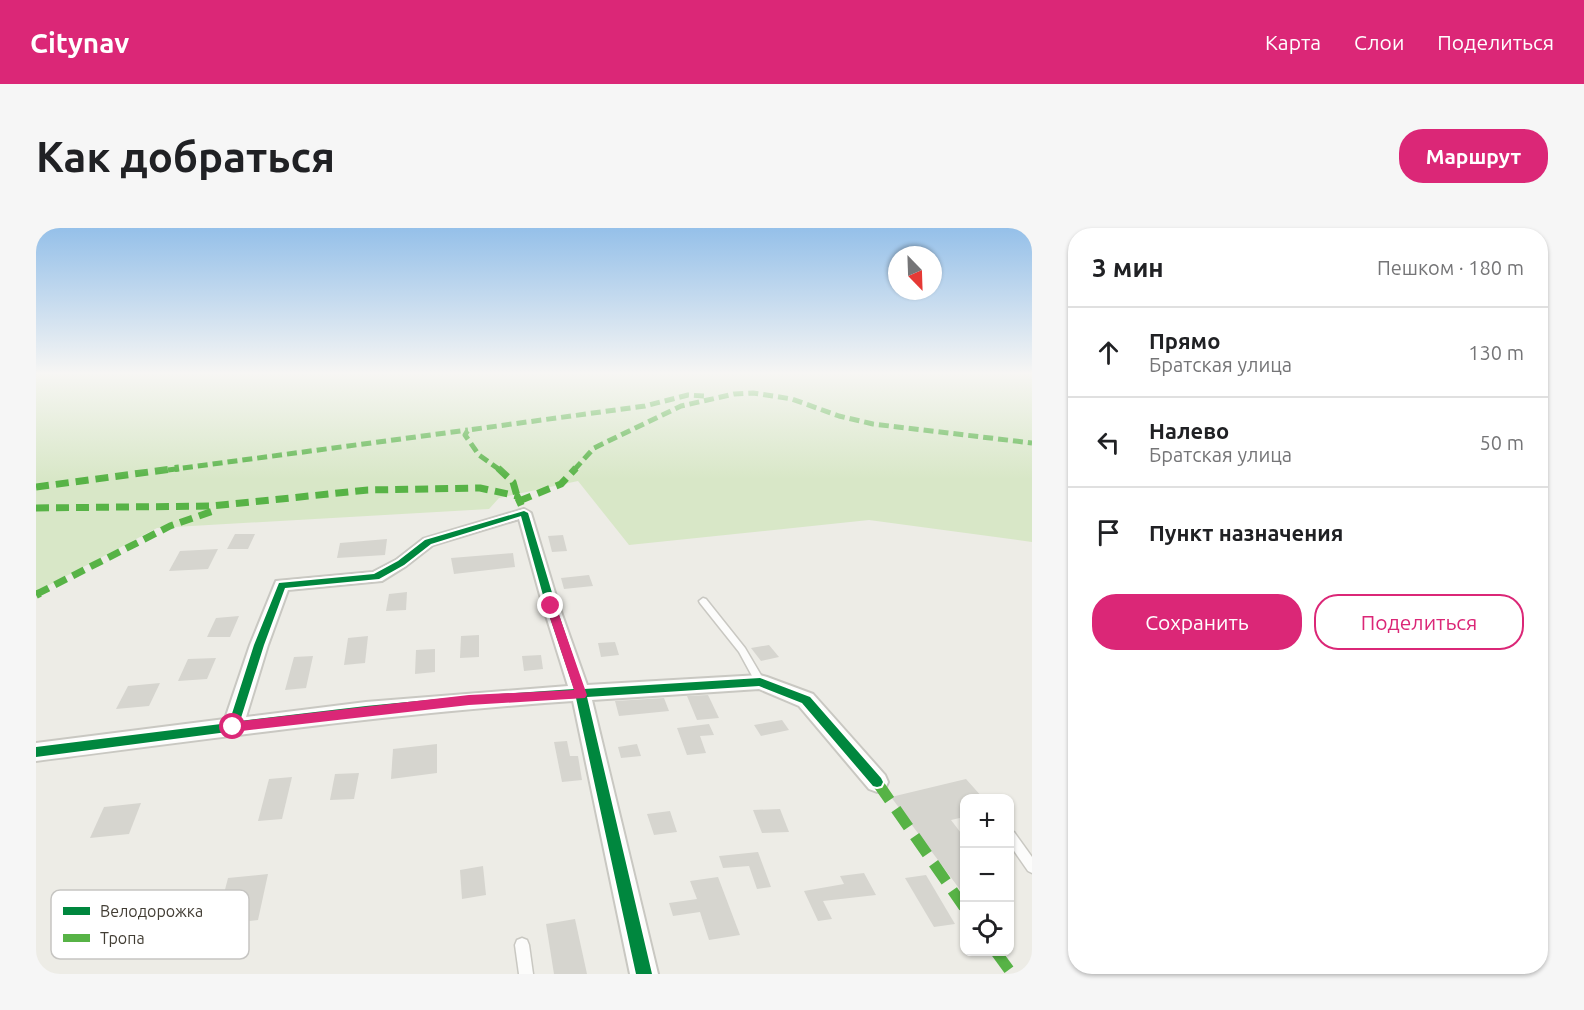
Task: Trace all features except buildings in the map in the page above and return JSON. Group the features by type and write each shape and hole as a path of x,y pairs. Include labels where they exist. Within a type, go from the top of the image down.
{"street":[{"path":"233,727 259,645 282,585 376,577 401,563 428,542 524,513 551,606 581,695 644,974"},
{"path":"36,752 458,701 760,682 806,700 877,782"}],"lane":[{"path":"703,601 742,650 760,682"},
{"path":"1014,842 1032,867"},
{"path":"522,945 526,974"}],"green space":[{"path":"36,409 1032,409 1032,542 869,520 629,545 578,481 499,498 489,509 157,528 36,592"}],"marked path":[{"path":"517,496 509,477 473,448 465,435 468,430 624,409"},
{"path":"519,501 561,484 594,448 675,409"},
{"path":"819,409 873,424 1032,443"},
{"path":"36,487 468,430"},
{"path":"36,508 212,506 368,490 480,488 517,496 522,507"},
{"path":"36,595 170,526 216,510"},
{"path":"877,782 961,902"},
{"path":"999,956 1012,974"}],"cycle path":[{"path":"233,727 259,645 282,585 376,577 401,563 428,542 524,513 551,606 581,695 644,974"},
{"path":"36,752 366,710 469,700 760,682 806,700 877,782"}],"route":[{"path":"233,727 469,700 581,695 551,606"}]}
